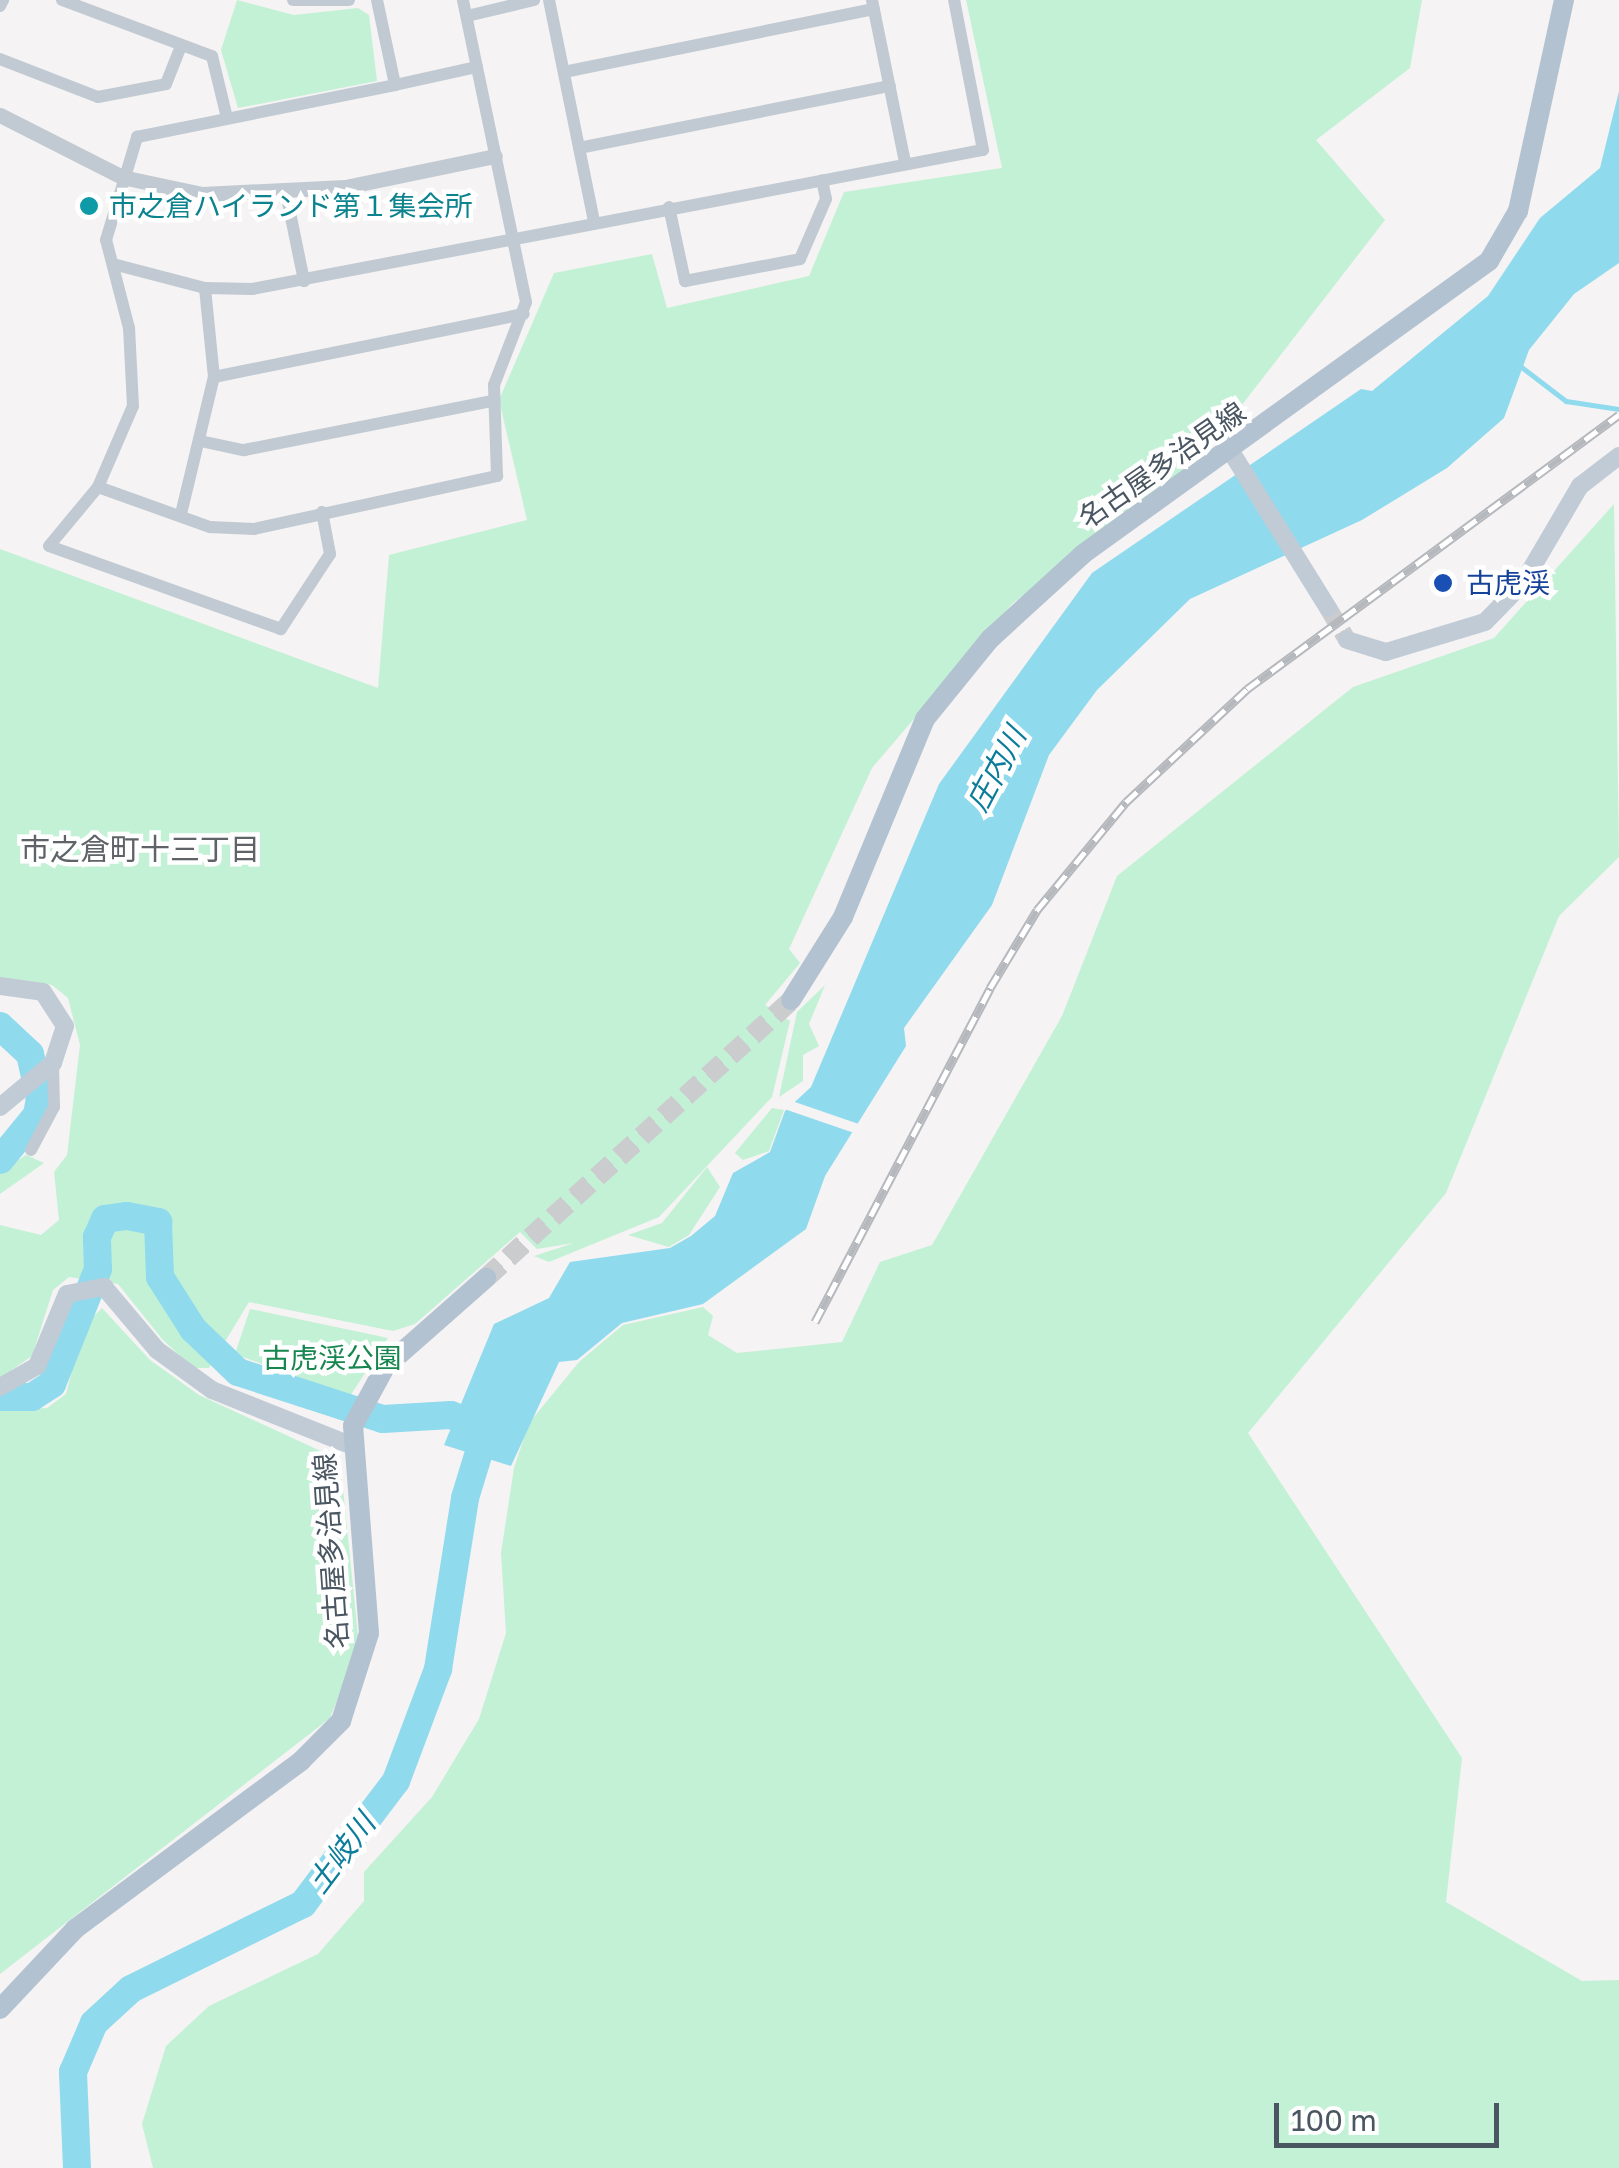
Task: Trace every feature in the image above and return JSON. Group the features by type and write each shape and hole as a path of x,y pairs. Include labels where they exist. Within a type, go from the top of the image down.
{"main road":[{"name":"名古屋多治見線","path":"791,1000 831,942 940,698 1052,579 1233,456 1489,261 1518,211 1564,0"},
{"path":"1233,456 1324,601"},
{"path":"1347,640 1386,652 1485,622 1523,583 1580,486 1619,456"},
{"path":"0,986 43,992 60,1009 65,1026 53,1063 0,1106"},
{"name":"名古屋多治見線","path":"0,2009 74,1929 301,1761 340,1721 369,1633 351,1436 365,1395 486,1278"},
{"path":"3,1386 45,1354 67,1294 104,1287 156,1350 212,1390 351,1436"}],"street":[{"path":"62,0 212,56 227,118"},
{"path":"293,0 349,0"},
{"path":"377,0 395,84"},
{"path":"98,487 210,527 254,528 496,476 491,402 524,314 514,240 464,0"},
{"path":"467,16 534,0"},
{"path":"549,0 594,222"},
{"path":"112,264 205,288 304,281 669,207 983,150 954,0"},
{"path":"564,72 873,5 905,162"},
{"path":"0,59 98,97 166,84 181,46"},
{"path":"322,512 330,554 281,630 49,546 98,487 133,406 106,240 122,177 138,137 477,67"},
{"path":"579,148 890,86"},
{"path":"0,115 122,177 202,194 286,193 495,156"},
{"path":"669,207 685,281 800,260 826,199 822,180"},
{"path":"286,193 304,281"},
{"path":"181,514 205,442 214,377 205,288"},
{"path":"214,377 524,314"},
{"path":"205,442 244,450 491,402"},
{"path":"31,1150 54,1107 53,1063"}],"green space":[{"path":"237,0 294,15 358,8 369,15 377,81 238,108 221,50"},
{"path":"966,0 1422,0 1410,68 1316,140 1385,220 1204,454 1012,604 872,768 789,949 800,963 765,1005 790,1021 772,1097 659,1217 549,1262 534,1256 574,1243 537,1249 520,1232 415,1324 393,1331 249,1302 209,1368 193,1368 163,1340 118,1284 69,1277 53,1290 32,1356 0,1378 0,1225 41,1235 59,1220 54,1172 67,1155 80,1045 68,998 52,985 0,977 0,549 378,688 389,555 527,520 499,400 554,273 652,254 667,308 809,276 844,192 1002,168"},
{"path":"1614,504 1619,857 1559,916 1446,1193 1248,1433 1462,1758 1446,1902 1582,1981 1619,1980 1619,2168 153,2168 142,2124 166,2046 209,2006 318,1954 364,1901 364,1872 432,1797 479,1719 506,1633 501,1553 514,1468 529,1423 579,1362 623,1325 703,1307 713,1316 708,1335 737,1353 842,1342 880,1262 932,1245 1062,1016 1117,876 1353,687 1494,638"},
{"path":"825,985 809,1024 819,1046 803,1055 803,1081 779,1097 797,1012"},
{"path":"772,1108 784,1110 769,1151 743,1160 735,1153"},
{"path":"26,1155 44,1163 0,1194 0,1172"},
{"path":"707,1167 720,1187 689,1235 669,1247 628,1235 662,1223"},
{"path":"102,1308 150,1360 199,1395 340,1460 359,1645 330,1718 0,1974 0,1411 47,1408 66,1394 83,1327"},
{"name":"古虎渓公園","path":"250,1309 388,1338 350,1396 235,1354"}],"water":[{"name":"庄内川","path":"1619,91 1619,263 1574,294 1529,350 1504,418 1447,468 1362,520 1190,599 1097,690 1049,755 992,905 904,1028 906,1046 825,1176 806,1229 703,1304 622,1323 577,1360 559,1362 511,1466 444,1445 494,1324 549,1298 570,1262 670,1248 691,1236 715,1216 733,1173 770,1152 785,1111 811,1087 939,784 1092,573 1361,389 1372,391 1488,296 1540,218 1600,168"}],"pier":[{"path":"789,1100 867,1127 864,1136 786,1109"}],"waterway":[{"path":"1520,366 1566,401 1619,409"},
{"path":"0,1026 30,1054 40,1099 37,1115 0,1160"},
{"path":"0,1397 32,1397 52,1384 98,1269 97,1237 105,1219 127,1216 158,1222 160,1277 193,1329 238,1372 383,1419 451,1415 484,1428"},
{"name":"土岐川","path":"77,2168 73,2072 94,2023 131,1989 303,1904 396,1781 438,1669 465,1498 488,1423"}],"tunnel":[{"path":"1328,608 1347,640"},
{"path":"486,1278 791,1000"}],"railway":[{"path":"815,1322 990,988 1037,910 1126,802 1247,689 1619,415"}],"place":[{"name":"市之倉ハイランド第１集会所","path":"89,206"},
{"name":"古虎渓","path":"1443,583"}],"district":[{"name":"市之倉町十三丁目","path":"140,849"}]}
